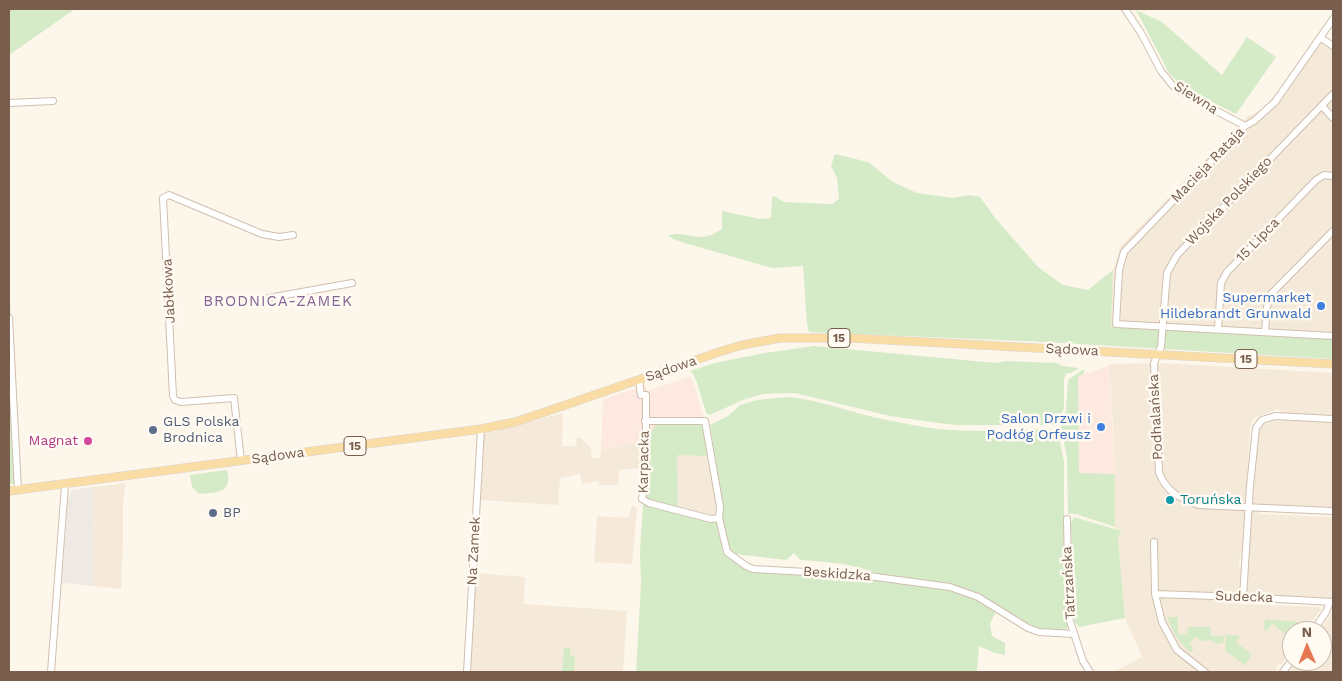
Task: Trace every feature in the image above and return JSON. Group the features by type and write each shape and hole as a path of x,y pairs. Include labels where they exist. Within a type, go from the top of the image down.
{"main road":[{"name":"Sądowa","path":"18,490 481,429 515,422 742,345 762,341 797,338 850,338 1333,364"},
{"name":"15","path":"9,491 18,490"}],"street":[{"name":"Siewna","path":"1125,9 1141,33 1161,71 1173,86 1183,94 1245,126"},
{"name":"Macieja Rataja","path":"1162,327 1116,324 1119,270 1124,252 1245,126 1254,121 1275,102 1333,19"},
{"path":"1321,38 1333,46"},
{"name":"Wojska Polskiego","path":"1158,354 1161,347 1167,273 1177,255 1333,94"},
{"path":"9,103 53,101"},
{"path":"1322,106 1333,118"},
{"name":"15 Lipca","path":"1218,329 1221,283 1226,272 1316,180 1324,175 1333,176"},
{"name":"Jabłkowa","path":"241,461 234,398 181,402 173,396 163,198 168,195 262,234 279,237 293,235"},
{"path":"1266,332 1267,307 1270,295 1333,231"},
{"path":"246,302 352,283"},
{"path":"9,318 18,490"},
{"path":"1162,327 1333,336"},
{"name":"Podhalańska","path":"1158,354 1154,363 1159,473 1163,482 1183,500 1199,505 1333,511"},
{"name":"Karpacka","path":"639,380 641,395 646,395 646,465 642,499 649,503 711,519 719,518"},
{"path":"1243,597 1248,507 1256,428 1262,420 1275,416 1333,419"},
{"name":"Beskidzka","path":"645,421 705,421 720,507 719,518 727,552 746,566 753,569 861,575 950,587 978,597 1028,628 1039,632 1074,634"},
{"name":"Na Zamek","path":"467,672 481,429"},
{"path":"51,672 65,485"},
{"name":"Tatrzańska","path":"1067,519 1069,618 1084,661 1090,672"},
{"path":"1154,542 1155,594 1162,622 1177,650 1205,672"},
{"name":"Sudecka","path":"1155,594 1332,602"},
{"path":"1319,621 1332,602"}],"shaded area":[{"path":"1314,39 1333,51 1333,339 1111,327 1113,270 1120,247 1248,116 1262,111"},
{"path":"1161,363 1333,373 1333,415 1282,413 1278,409 1254,418 1250,428 1246,496 1252,496 1256,441 1258,433 1263,426 1273,420 1333,422 1333,507 1260,504 1259,514 1333,517 1333,598 1249,594 1247,592 1248,552 1241,552 1239,559 1239,566 1241,568 1240,604 1320,607 1321,609 1312,621 1282,621 1282,664 1279,664 1275,672 1114,672 1142,657 1125,618 1118,537 1122,531 1115,529 1114,442 1109,364"},
{"path":"1109,366 1115,474 1079,474 1078,376"},
{"path":"691,376 704,417 697,417 694,423 646,438 642,441 601,450 603,399 645,385 648,391"},
{"path":"563,413 562,446 574,446 577,442 576,438 581,438 591,449 592,458 600,458 601,450 643,441 641,468 619,470 618,485 599,485 598,481 582,484 580,474 560,478 558,505 480,500 484,434"},
{"path":"709,453 718,513 716,517 678,508 677,454 704,456"},
{"path":"126,483 123,504 121,589 94,586 93,487"},
{"path":"93,487 94,586 62,583 68,502 71,490"},
{"path":"632,505 637,509 632,564 594,562 597,516 629,518"},
{"path":"476,573 525,577 524,604 627,611 623,672 469,672"},
{"path":"1333,612 1333,672 1290,672 1332,671 1332,621 1326,621"}],"green space":[{"path":"9,9 75,9 9,55"},
{"path":"1136,10 1162,22 1222,75 1247,37 1276,57 1236,114 1184,88 1169,73"},
{"path":"835,154 868,162 893,182 917,193 953,198 969,195 980,197 996,219 1038,267 1063,285 1088,290 1113,270 1111,327 1333,339 1333,359 1045,342 809,332 803,266 772,268 685,243 668,236 681,234 702,237 715,233 722,229 722,211 760,219 771,218 772,197 774,196 784,202 832,204 839,199 837,178 831,166"},
{"path":"9,277 18,483 9,484"},
{"path":"814,346 995,363 1006,361 1057,363 1062,366 1079,368 1071,373 1067,373 1064,379 1064,408 1056,425 957,425 938,423 890,416 795,393 763,394 743,400 710,415 707,414 695,378 690,371 715,363"},
{"path":"1084,369 1084,374 1078,376 1079,473 1115,474 1115,527 1076,514 1068,514 1067,458 1061,427 1066,410 1068,380"},
{"path":"787,397 815,401 918,426 950,430 985,431 1052,429 1058,433 1064,462 1064,575 1069,627 1057,632 1035,629 1024,624 983,597 947,585 883,575 840,564 800,560 794,553 786,560 726,553 740,565 759,572 861,576 935,587 972,597 996,611 990,624 992,636 1005,643 1005,655 979,646 977,672 636,672 643,503 713,521 722,518 722,502 710,425 728,416 740,405 757,400"},
{"path":"694,423 704,426 709,453 704,456 677,455 678,508 645,499 646,438 656,425"},
{"path":"227,470 228,484 222,490 199,494 192,487 190,475"},
{"path":"1074,517 1122,531 1118,537 1125,618 1079,627 1074,621 1071,523"},
{"path":"1167,617 1178,617 1178,634 1187,635 1188,627 1211,627 1211,636 1224,636 1223,643 1216,644 1211,640 1202,641 1195,637 1189,644 1194,648 1190,653 1176,637"},
{"path":"1265,620 1294,621 1282,621 1282,631 1272,624 1267,631 1264,630"},
{"path":"1226,635 1240,637 1236,642 1252,655 1245,665 1225,651"},
{"path":"564,648 570,648 570,655 575,656 574,672 562,672"}],"place":[{"name":"Supermarket Hildebrandt Grunwald","path":"1321,306"},
{"name":"Salon Drzwi i Podłóg Orfeusz","path":"1101,427"},
{"name":"GLS Polska Brodnica","path":"153,430"},
{"name":"Magnat","path":"88,441"},
{"name":"Toruńska","path":"1170,500"},
{"name":"BP","path":"213,513"}],"district":[{"name":"BRODNICA-ZAMEK","path":"278,302"}]}
